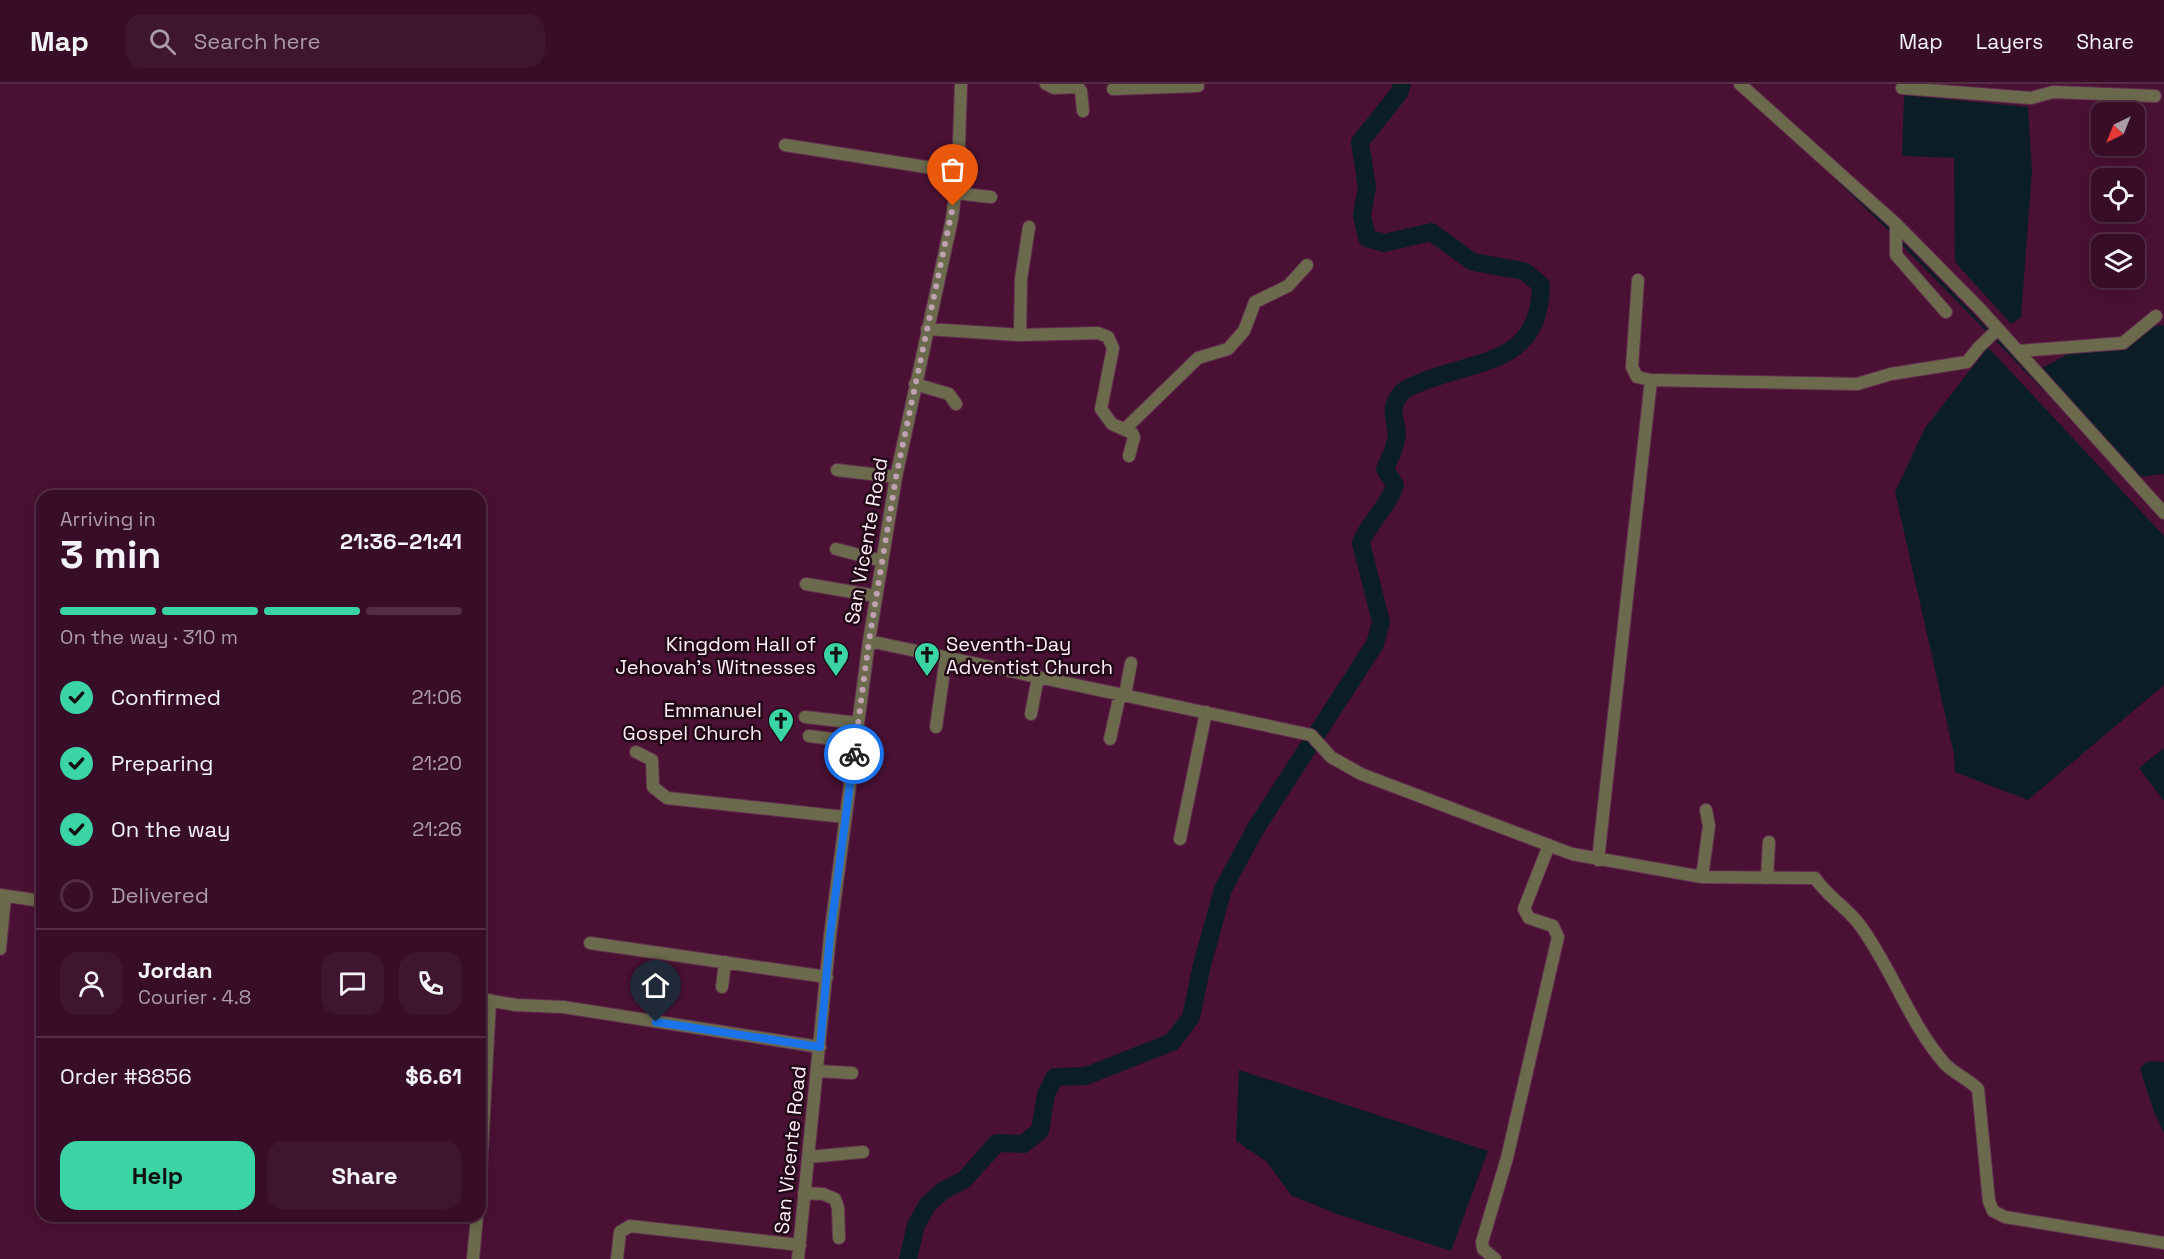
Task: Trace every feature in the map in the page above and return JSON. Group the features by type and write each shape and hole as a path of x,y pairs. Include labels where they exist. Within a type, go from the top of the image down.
{"street":[{"name":"San Vicente Road","path":"798,1259 845,817 869,641 896,477 955,193 958,172 961,84"},
{"path":"1046,84 1054,88 1078,87 1081,91 1083,111"},
{"path":"1740,84 1896,228 1994,333 2019,351 2164,513"},
{"path":"1113,89 1198,86"},
{"path":"1902,88 2031,98 2053,92 2156,96"},
{"path":"784,145 958,172"},
{"path":"955,193 991,197"},
{"path":"1020,335 1021,279 1029,227"},
{"path":"1896,228 1896,255 1946,312"},
{"path":"1126,428 1198,358 1228,349 1244,331 1256,302 1288,286 1307,265"},
{"path":"1638,280 1632,368 1637,377 1651,380 1857,384 1891,374 1967,362 1994,333"},
{"path":"2019,351 2123,343 2156,316"},
{"path":"927,329 1020,335 1098,333 1108,337 1113,348 1101,409 1112,424 1126,428 1134,437 1130,456"},
{"path":"1598,860 1651,380"},
{"path":"915,384 949,394 956,404"},
{"path":"837,470 896,477"},
{"path":"836,549 882,561"},
{"path":"806,584 876,596"},
{"path":"869,641 1311,735 1331,757 1361,774 1572,854 1702,878 1815,878 1832,899 1858,922 1886,964 1917,1022 1945,1064 1978,1089 1989,1201 1993,1211 2005,1218 2164,1243"},
{"path":"936,727 946,657"},
{"path":"1110,739 1131,663"},
{"path":"1031,714 1038,677"},
{"path":"1180,839 1206,712"},
{"path":"805,717 858,723"},
{"path":"809,736 856,742"},
{"path":"636,752 652,760 653,787 667,798 845,817"},
{"path":"1702,878 1709,826 1706,810"},
{"path":"1767,878 1769,842"},
{"path":"1495,1259 1483,1250 1482,1242 1507,1158 1558,937 1553,926 1529,918 1524,909 1549,845"},
{"path":"0,949 2,896 36,900"},
{"path":"590,944 827,977"},
{"path":"722,987 725,962"},
{"path":"486,999 562,1007 820,1047"},
{"path":"817,1071 852,1073"},
{"path":"808,1156 863,1152"},
{"path":"804,1193 823,1194 835,1199 838,1208 839,1238"},
{"path":"473,1259 476,1222"},
{"path":"618,1259 620,1232 630,1226 800,1245"}],"water":[{"path":"1904,95 2028,107 2032,171 2021,317 2011,324 1955,262 1954,158 1902,156"},
{"path":"2164,325 2164,474 2137,477 2040,369 2068,354 2122,350 2150,327"},
{"path":"1988,347 2164,536 2164,685 2028,800 1955,772 1954,754 1895,492 1925,428"},
{"path":"2164,748 2164,801 2139,768"},
{"path":"2150,1061 2164,1062 2164,1133 2154,1112 2140,1069"},
{"path":"1239,1070 1488,1151 1451,1251 1334,1213 1291,1195 1267,1162 1236,1141"}],"waterway":[{"path":"908,1259 916,1225 928,1204 944,1190 964,1180 997,1143 1023,1144 1040,1131 1046,1094 1055,1077 1086,1076 1172,1042 1191,1017 1202,965 1223,889 1256,828 1375,644 1381,622 1361,543 1364,535 1388,501 1395,485 1385,469 1397,438 1395,403 1406,389 1414,385 1505,354 1520,343 1531,329 1538,310 1541,285 1524,271 1473,262 1431,232 1384,243 1367,238 1362,215 1367,187 1360,142 1399,93 1402,84"},
{"path":"1836,178 1892,232"},
{"path":"1900,241 1990,333"},
{"path":"1995,338 2046,391"}],"way so far":[{"path":"854,754 869,641 896,477 953,206"}],"place":[{"name":"Kingdom Hall of Jehovah's Witnesses","path":"836,678"},
{"name":"Seventh-Day Adventist Church","path":"927,678"},
{"name":"Emmanuel Gospel Church","path":"781,744"}],"route":[{"path":"656,1022 820,1047 830,936 854,754"}]}
